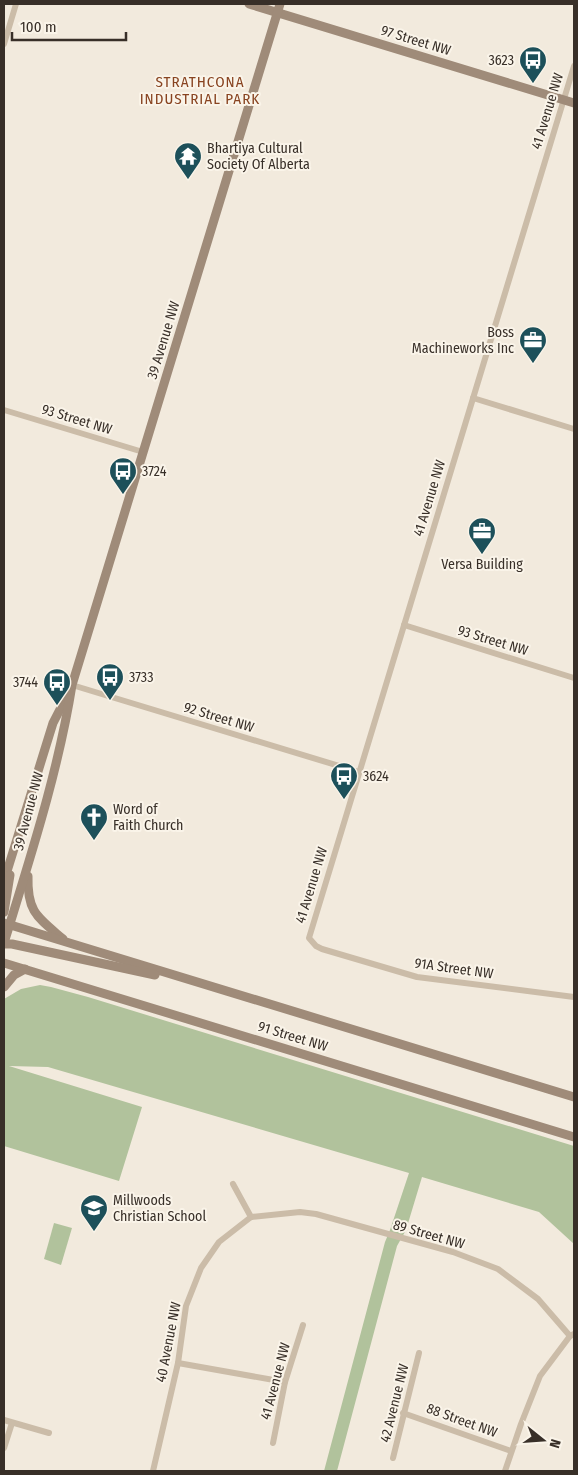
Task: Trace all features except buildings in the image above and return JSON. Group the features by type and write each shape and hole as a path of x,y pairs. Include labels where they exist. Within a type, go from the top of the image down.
{"main road":[{"name":"97 Street NW","path":"249,4 279,8 574,102"},
{"name":"39 Avenue NW","path":"4,944 6,926 28,865 66,723 72,685 279,8"},
{"name":"39 Avenue NW","path":"4,881 6,869 53,723 72,685"},
{"path":"4,912 16,838"},
{"path":"28,865 28,894 32,908 41,920 67,942"},
{"name":"91 Street NW","path":"6,926 67,942 574,1097"},
{"path":"4,944 12,944 211,987"},
{"name":"91 Street NW","path":"4,962 574,1137"},
{"path":"4,987 14,975 25,969"}],"street":[{"path":"4,44 16,4"},
{"name":"41 Avenue NW","path":"308,938 574,66"},
{"path":"473,398 574,429"},
{"name":"93 Street NW","path":"4,410 143,452"},
{"name":"93 Street NW","path":"404,625 574,678"},
{"name":"92 Street NW","path":"72,685 359,772"},
{"name":"91A Street NW","path":"308,938 322,949 417,977 574,998"},
{"path":"233,1184 251,1218"},
{"name":"89 Street NW","path":"251,1218 300,1212 316,1214 453,1252 498,1269 538,1299 572,1335"},
{"name":"40 Avenue NW","path":"153,1471 178,1363 186,1306 201,1268 219,1242 251,1218"},
{"name":"41 Avenue NW","path":"273,1443 285,1382 303,1325"},
{"path":"505,1471 540,1376 572,1335"},
{"name":"42 Avenue NW","path":"393,1458 419,1353"},
{"path":"178,1363 285,1382"},
{"name":"88 Street NW","path":"403,1413 511,1452"},
{"path":"4,1420 49,1433"},
{"path":"4,1448 12,1423"}],"green space":[{"path":"40,985 88,997 574,1146 574,1244 539,1212 422,1177 406,1230 397,1246 337,1471 324,1471 385,1242 409,1173 48,1067 9,1066 142,1107 119,1181 4,1146 4,999 21,989"},
{"path":"54,1223 72,1228 61,1265 44,1259"}],"place":[{"name":"3623","path":"533,84"},
{"name":"Bhartiya Cultural Society Of Alberta","path":"188,180"},
{"name":"Boss Machineworks Inc","path":"533,364"},
{"name":"3724","path":"123,495"},
{"name":"Versa Building","path":"482,555"},
{"name":"3733","path":"110,701"},
{"name":"3744","path":"57,706"},
{"name":"3624","path":"344,800"},
{"name":"Word of Faith Church","path":"94,841"},
{"name":"Millwoods Christian School","path":"94,1232"}],"district":[{"name":"STRATHCONA INDUSTRIAL PARK","path":"200,90"}]}
